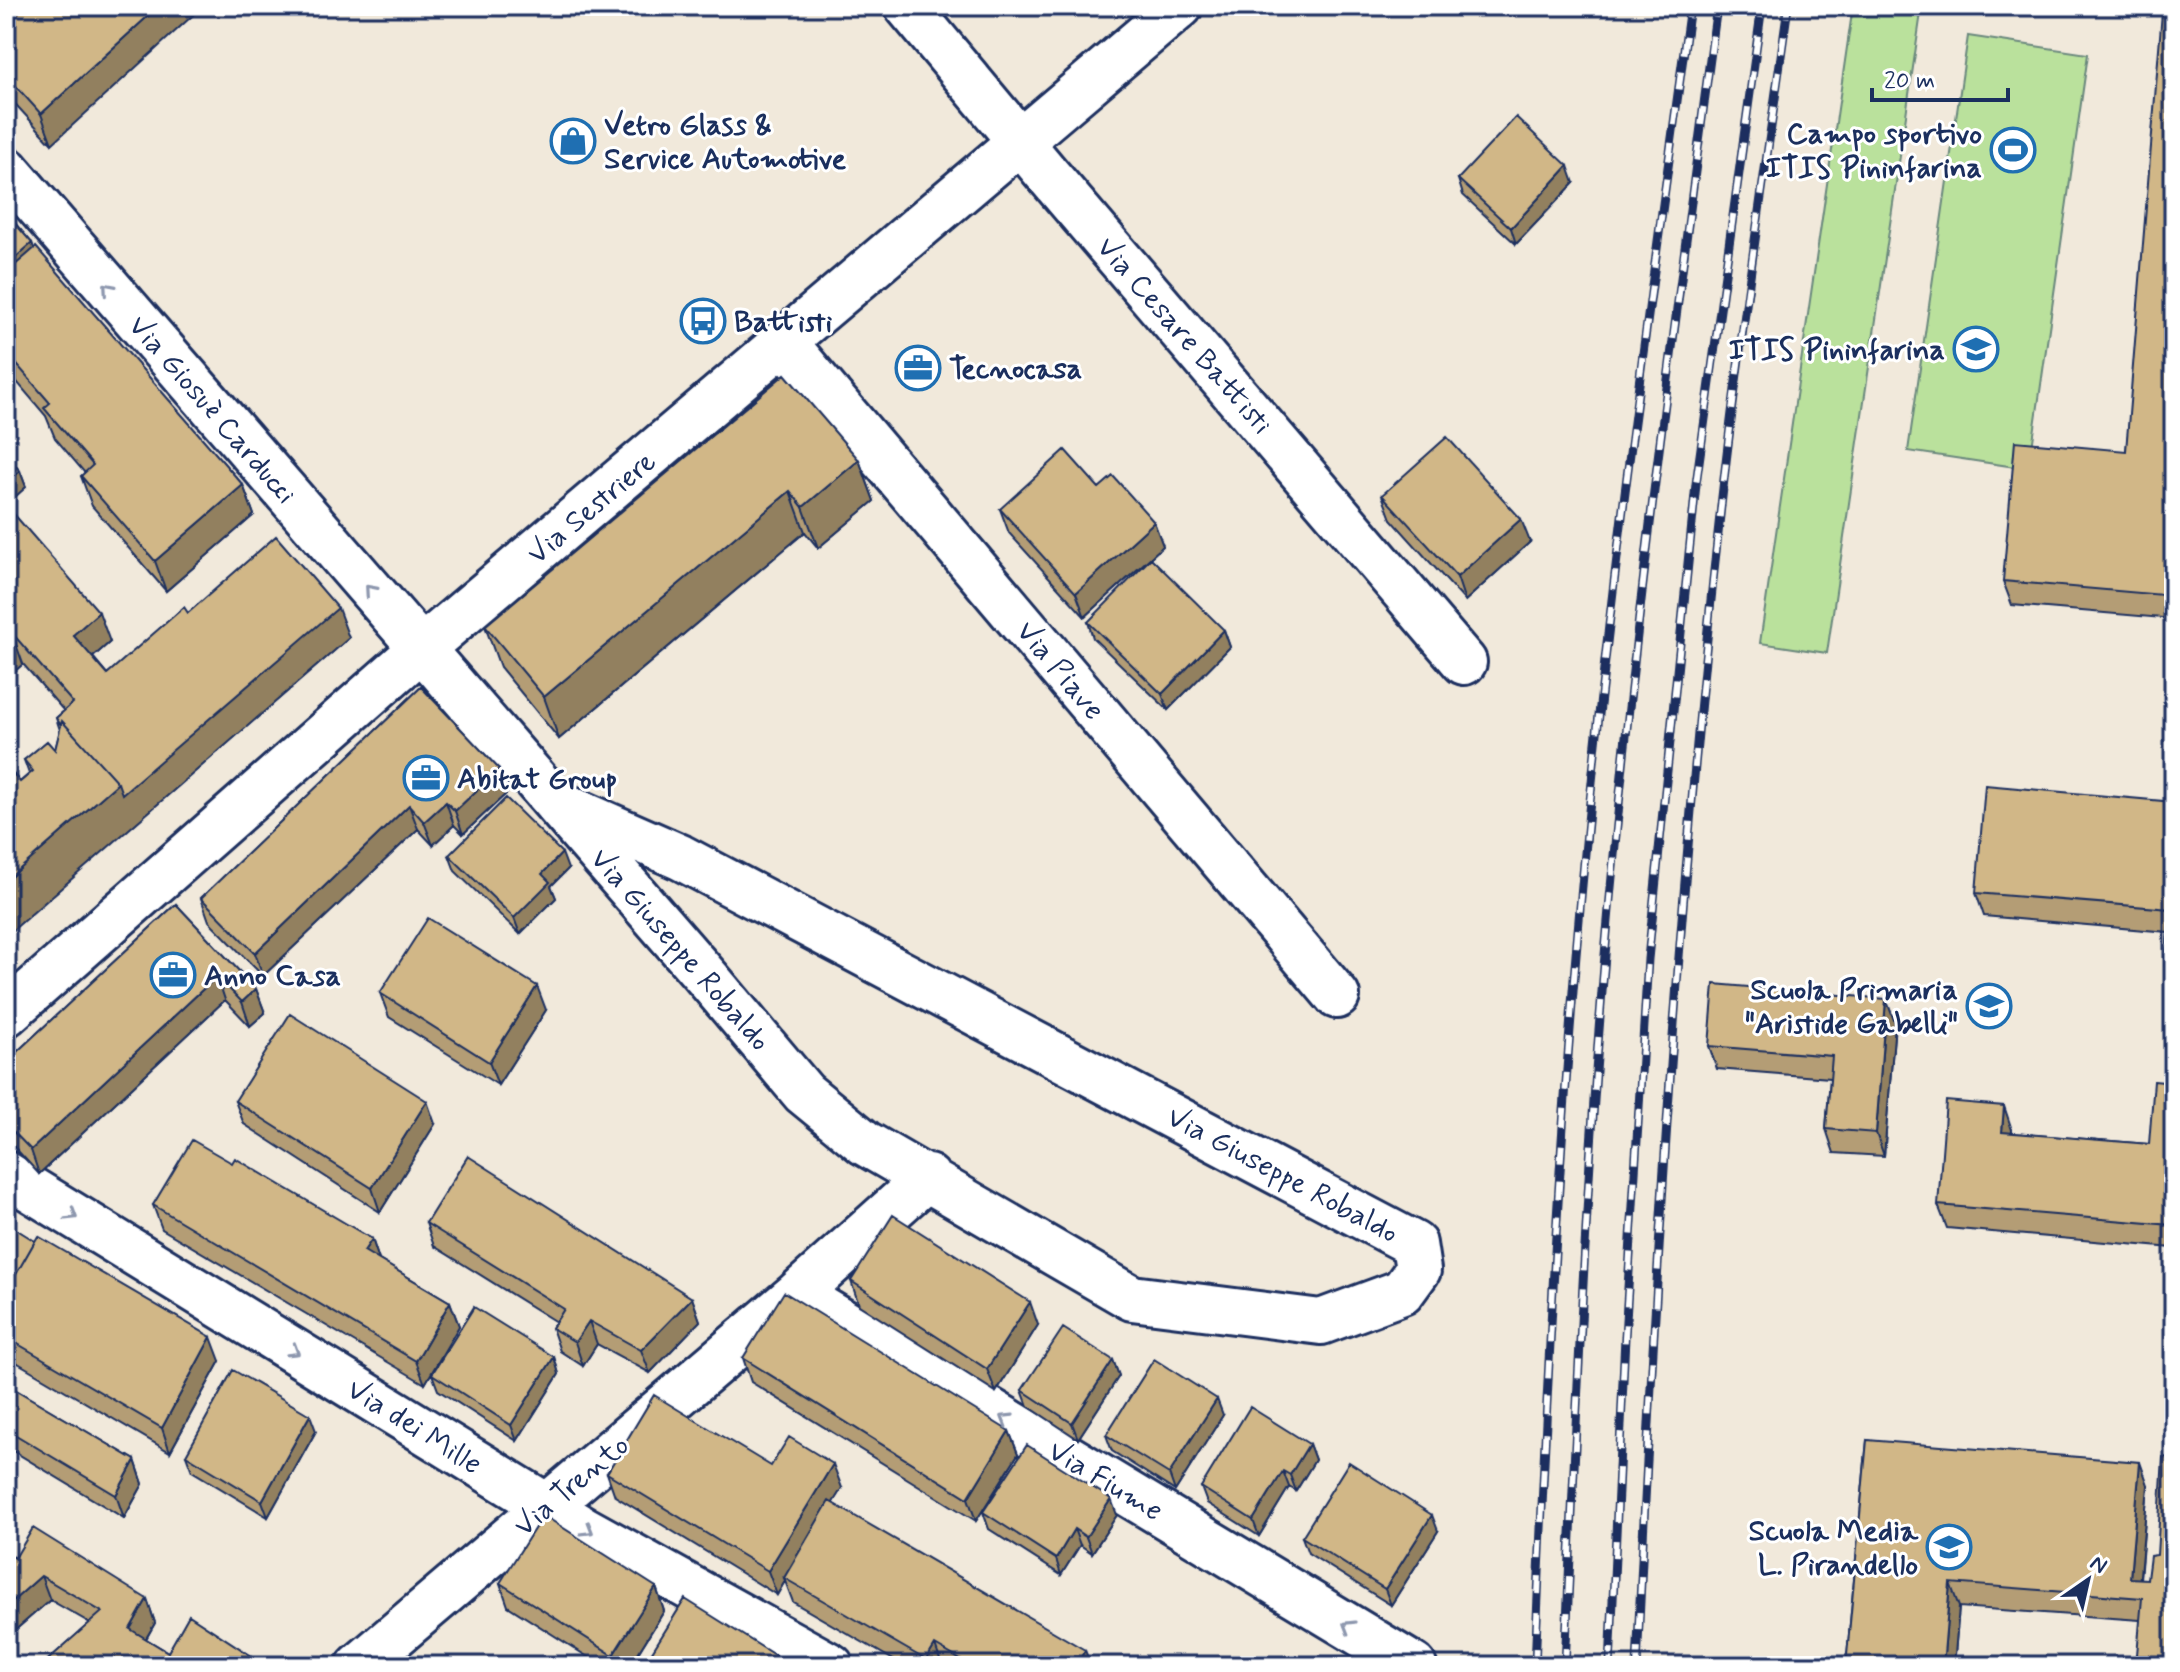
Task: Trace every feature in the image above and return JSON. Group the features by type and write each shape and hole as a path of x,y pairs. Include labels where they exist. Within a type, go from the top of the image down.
{"street":[{"name":"Via Cesare Battisti","path":"907,6 1464,662"},
{"name":"Via Sestriere","path":"6,1014 421,649 1180,6"},
{"name":"Via Giosuè Carducci","path":"6,169 421,649"},
{"name":"Via Piave","path":"785,343 1337,996"},
{"name":"Via Giuseppe Robaldo","path":"421,649 804,1093 865,1143 1132,1298 1321,1322 1402,1292 1418,1270 1414,1244 680,857 555,802"},
{"name":"Via dei Mille","path":"6,1174 584,1529 831,1666"},
{"name":"Via Trento","path":"359,1666 797,1294 928,1177"},
{"name":"Via Fiume","path":"797,1294 1414,1666"}],"green space":[{"path":"1853,6 1922,6 1827,653 1760,643"},
{"path":"1968,36 2088,54 2029,469 1908,451"}],"building":[{"path":"6,6 159,6 41,114 6,75"},
{"path":"2162,12 2174,13 2174,596 2003,581 2015,441 2126,451"},
{"path":"1516,117 1568,166 1511,228 1458,179"},
{"path":"6,213 32,243 6,266"},
{"path":"36,247 243,485 155,561 81,476 93,465 44,408 50,403 6,352 6,273"},
{"path":"785,374 859,460 803,507 790,491 544,697 485,626"},
{"path":"1447,437 1521,519 1457,577 1382,495"},
{"path":"1065,450 1099,488 1113,476 1154,522 1076,593 1000,509"},
{"path":"6,455 20,471 6,484"},
{"path":"6,505 99,612 73,635 107,674 184,607 188,613 276,536 338,608 122,794 118,783 56,718 73,703 12,633 6,639"},
{"path":"1151,558 1224,630 1162,694 1088,622"},
{"path":"421,687 499,769 455,811 446,802 424,822 409,805 255,953 201,898"},
{"path":"62,721 118,783 6,881 6,776 11,771 20,782 33,771 24,760 47,741 55,750"},
{"path":"1985,785 2174,802 2171,835 2174,835 2174,966 2165,965 2170,909 1976,893"},
{"path":"506,798 562,853 542,874 550,882 514,918 449,855"},
{"path":"176,904 256,989 242,1002 217,976 31,1150 6,1124 6,1062"},
{"path":"428,918 537,986 489,1062 380,993"},
{"path":"1714,984 1886,999 1876,1133 1826,1129 1832,1056 1709,1046"},
{"path":"290,1014 427,1101 372,1188 235,1101"},
{"path":"2154,1081 2174,1083 2174,1239 2170,1238 2171,1225 1938,1205 1946,1101 2004,1106 2002,1132 2149,1144"},
{"path":"192,1140 232,1163 235,1158 372,1239 364,1251 450,1302 416,1361 153,1205"},
{"path":"468,1156 692,1298 641,1350 589,1321 575,1342 552,1328 564,1309 426,1223"},
{"path":"893,1215 1030,1302 987,1369 851,1281"},
{"path":"6,1223 35,1241 6,1292"},
{"path":"38,1236 211,1337 162,1428 6,1337 6,1292"},
{"path":"784,1292 1009,1431 968,1498 743,1358"},
{"path":"474,1307 554,1357 511,1425 432,1374"},
{"path":"1063,1328 1113,1360 1072,1423 1022,1390"},
{"path":"1154,1359 1217,1399 1169,1474 1106,1435"},
{"path":"233,1370 310,1415 262,1501 186,1455"},
{"path":"6,1384 135,1460 116,1495 6,1429"},
{"path":"654,1395 771,1466 789,1437 833,1464 768,1571 607,1473"},
{"path":"1250,1407 1309,1444 1290,1475 1283,1471 1253,1520 1201,1487"},
{"path":"1867,1440 2140,1462 2130,1578 2147,1579 2150,1556 2157,1555 2163,1457 2174,1458 2174,1666 2136,1666 2142,1598 1950,1583 1943,1666 1846,1666"},
{"path":"1027,1445 1111,1499 1086,1537 1074,1529 1056,1559 983,1512"},
{"path":"1349,1462 1432,1515 1385,1589 1302,1537"},
{"path":"829,1501 1085,1650 1076,1666 971,1666 935,1645 926,1660 784,1578"},
{"path":"543,1515 656,1587 613,1655 500,1583"},
{"path":"33,1528 147,1599 130,1629 168,1652 189,1615 267,1666 41,1666 102,1612 41,1576 6,1607 6,1552 15,1558"},
{"path":"685,1599 792,1666 650,1666 645,1663"}],"railway":[{"path":"1535,1666 1557,1221 1587,836 1627,480 1690,6"},
{"path":"1565,1666 1592,1132 1605,955 1655,480 1717,6"},
{"path":"1610,1666 1625,1337 1648,959 1696,484 1762,6"},
{"path":"1637,1666 1670,1076 1707,635 1730,428 1788,6"}],"place":[{"name":"Vetro Glass & Service Automotive","path":"573,141"},
{"name":"Campo sportivo ITIS Pininfarina","path":"2013,150"},
{"name":"Battisti","path":"703,321"},
{"name":"ITIS Pininfarina","path":"1976,349"},
{"name":"Tecnocasa","path":"918,368"},
{"name":"Abitat Group","path":"426,778"},
{"name":"Anno Casa","path":"173,975"},
{"name":"Scuola Primaria \"Aristide Gabelli\"","path":"1989,1006"},
{"name":"Scuola Media L. Pirandello","path":"1949,1547"}]}
